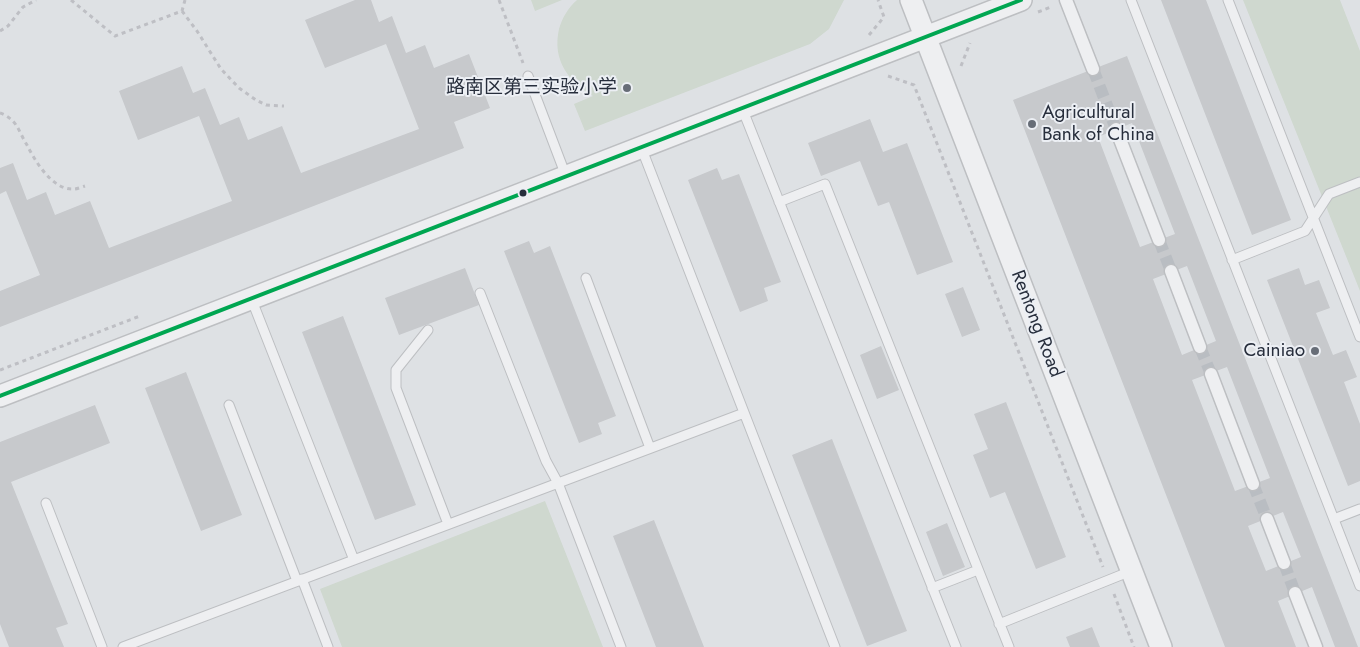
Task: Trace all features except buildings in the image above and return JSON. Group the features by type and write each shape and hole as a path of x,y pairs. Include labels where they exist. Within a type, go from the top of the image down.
{"street":[{"name":"Rentong Road","path":"911,0 1161,647"},
{"path":"0,396 1021,0"},
{"path":"1066,0 1093,69"},
{"path":"1116,129 1159,240"},
{"path":"1171,271 1200,347"},
{"path":"1210,374 1253,484"},
{"path":"1266,519 1284,563"},
{"path":"1295,593 1316,647"}],"lane":[{"path":"1131,0 1360,586"},
{"path":"1228,0 1360,337"},
{"path":"528,76 566,176"},
{"path":"742,108 956,647"},
{"path":"641,147 835,647"},
{"path":"1232,260 1305,231 1329,194 1360,182"},
{"path":"779,202 825,184 1009,647"},
{"path":"586,278 650,448"},
{"path":"480,293 546,461 558,483 621,647"},
{"path":"251,298 354,560"},
{"path":"428,330 396,370 396,388 448,524"},
{"path":"229,405 328,647"},
{"path":"123,647 744,413"},
{"path":"46,504 102,647"},
{"path":"1334,519 1360,509"},
{"path":"932,588 978,570"},
{"path":"1000,624 1132,571"}],"path":[{"path":"0,31 8,26 23,7 36,0"},
{"path":"70,0 115,36 182,11"},
{"path":"182,11 185,0"},
{"path":"499,0 528,76"},
{"path":"869,35 884,16 878,0"},
{"path":"182,11 221,69 239,88 266,105 284,106"},
{"path":"884,74 914,85 1134,647"},
{"path":"0,113 6,115 16,125 28,148 54,183 73,190 85,186"}],"shaded area":[{"path":"531,0 562,0 535,11"},
{"name":"路南区第三实验小学","path":"577,0 844,0 829,29 810,44 585,131 574,104 593,96 576,84 569,76 560,60 557,40 564,17"},
{"path":"1243,0 1340,0 1360,51 1360,291"},
{"path":"545,501 603,647 342,647 320,589"}],"tunnel":[{"path":"1093,69 1116,129"},
{"path":"1159,240 1171,271"},
{"path":"1200,347 1211,374"},
{"path":"1253,484 1267,519"},
{"path":"1284,563 1295,593"}],"transit line":[{"path":"0,396 1021,0"}],"place":[{"name":"路南区第三实验小学","path":"627,88"},
{"name":"Agricultural Bank of China","path":"1032,124"},
{"name":"Cainiao","path":"1315,351"}]}
